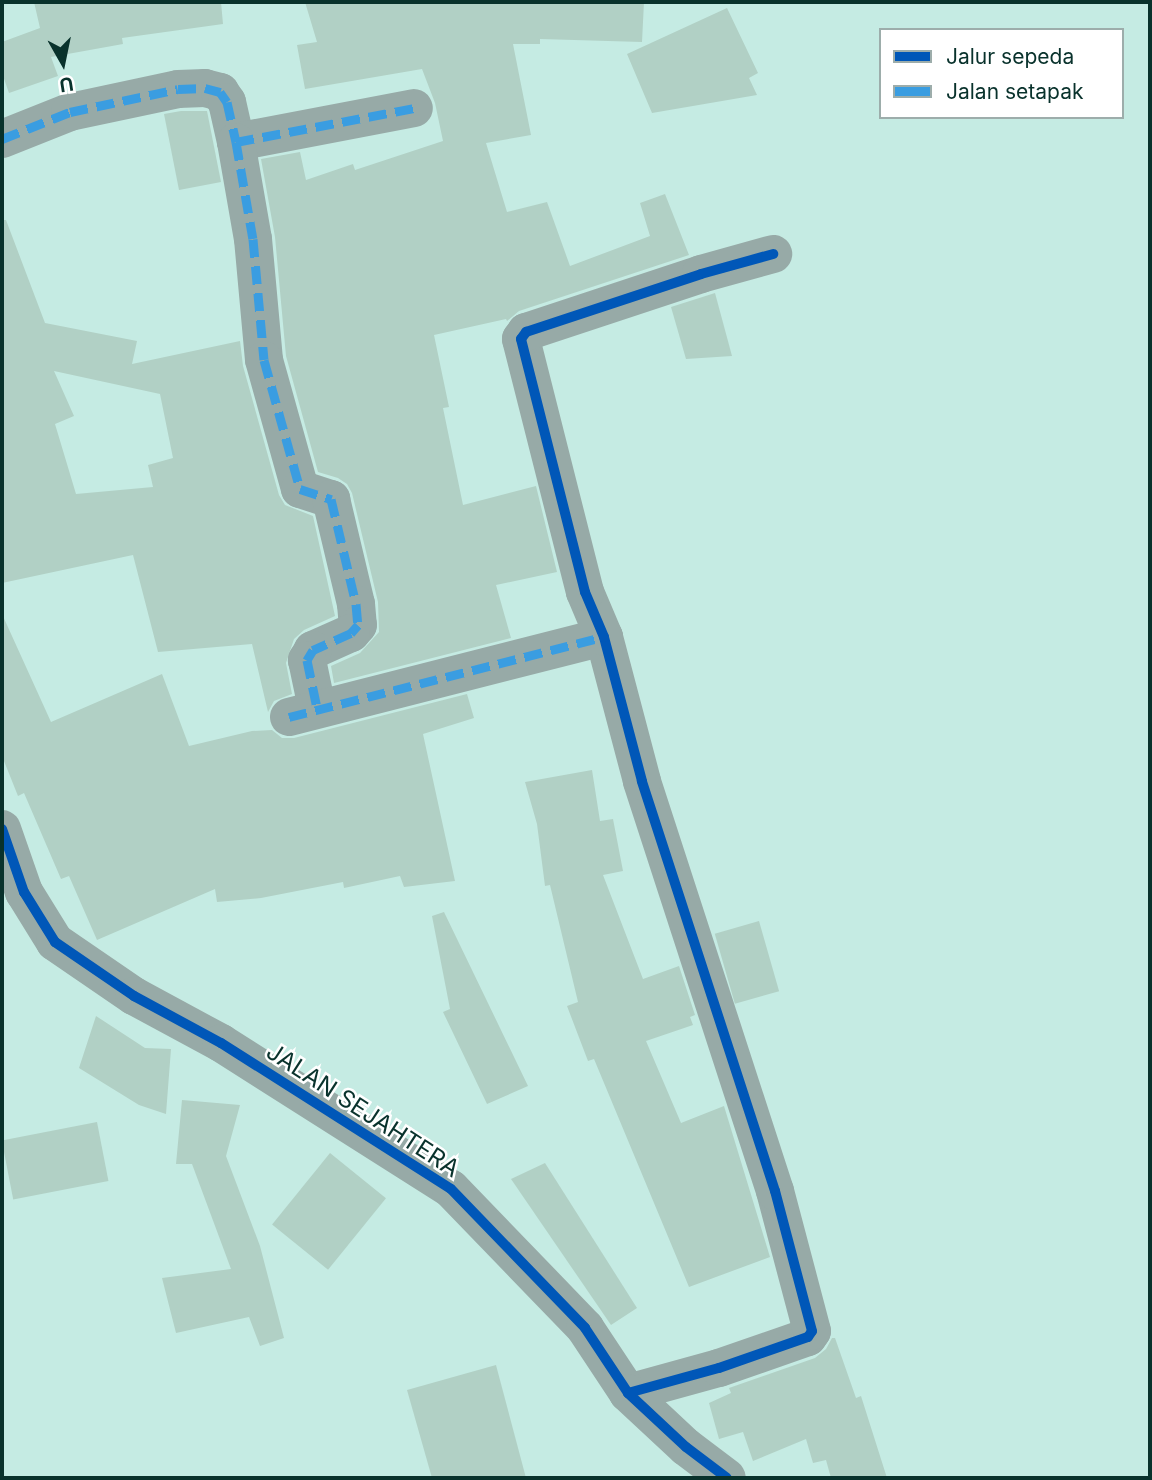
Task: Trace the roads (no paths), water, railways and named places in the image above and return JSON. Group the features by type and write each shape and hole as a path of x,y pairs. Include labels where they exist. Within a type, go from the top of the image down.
{"street":[{"path":"2,139 70,112 178,89 205,88 219,92 226,102 253,239 264,360 300,489 331,499 356,604 358,625 351,633 313,650 307,660 303,712 604,637"},
{"path":"236,142 414,108"},
{"path":"628,1393 719,1368 808,1337 812,1331 775,1191 642,781 604,637 585,592 522,339 526,332 701,274 773,254"},
{"name":"JALAN SEJAHTERA","path":"2,829 24,892 55,942 134,996 221,1043 451,1189 585,1328 628,1393 685,1447 727,1478"}]}
